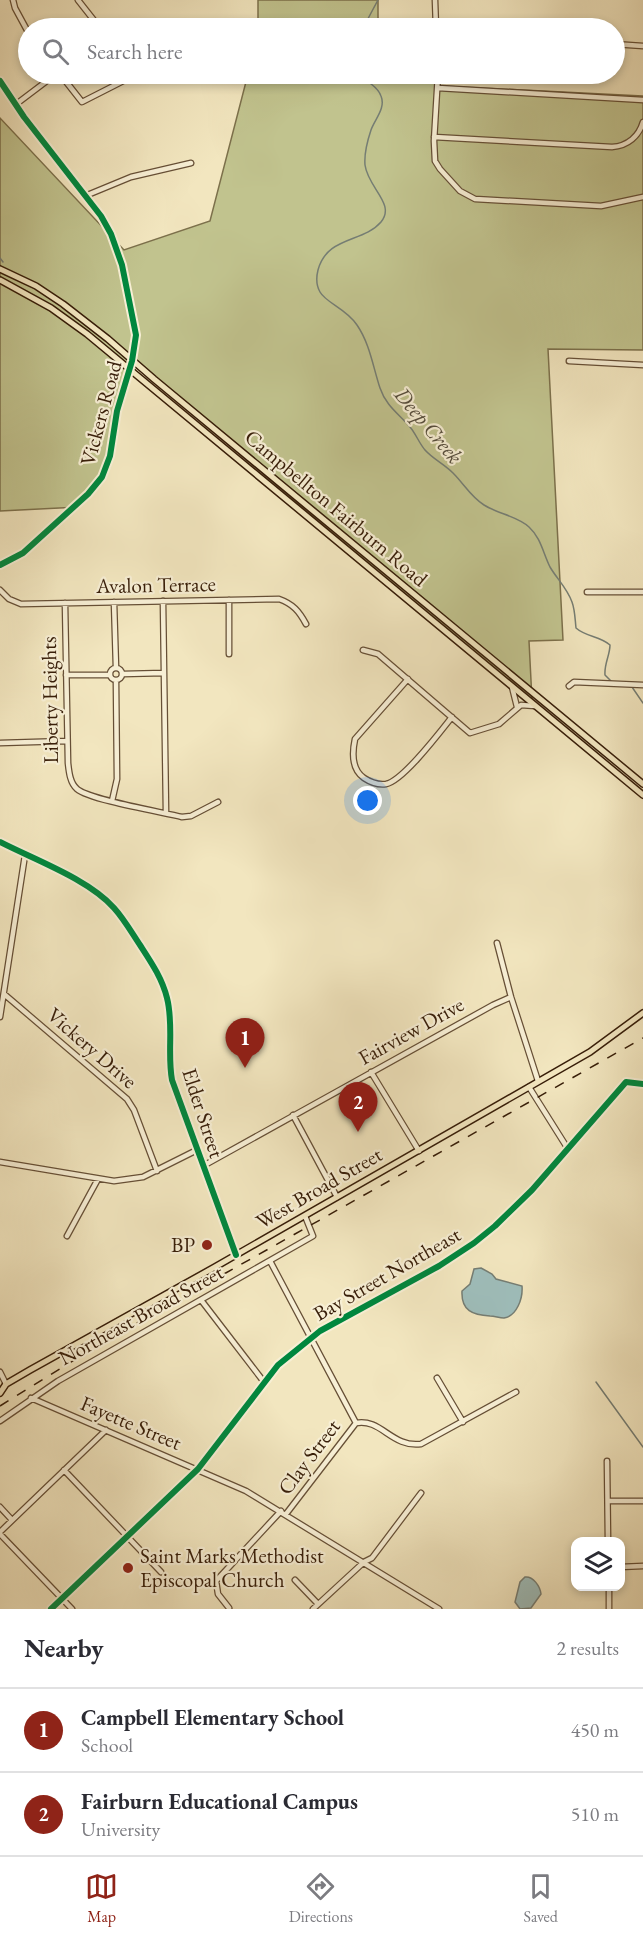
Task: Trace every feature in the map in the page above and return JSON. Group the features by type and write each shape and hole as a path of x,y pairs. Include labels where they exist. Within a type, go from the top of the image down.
{"main road":[{"name":"Campbellton Fairburn Road","path":"0,269 36,286 108,339 643,783"},
{"name":"Campbellton Fairburn Road","path":"0,280 39,300 63,316 643,795"},
{"name":"West Broad Street","path":"0,1393 3,1384 236,1255 591,1052 643,1013"}],"street":[{"path":"14,0 20,18"},
{"path":"78,0 92,18"},
{"path":"435,0 436,18"},
{"path":"625,45 643,46"},
{"name":"Vickers Road","path":"0,81 15,105 106,225 119,253 136,328 132,361 117,411 110,456 96,486 23,553 0,565"},
{"path":"15,105 44,84"},
{"path":"67,84 82,102 115,84"},
{"path":"438,84 434,155 440,169 460,191 475,199 601,206 643,197"},
{"path":"438,88 643,100"},
{"path":"434,137 612,147 629,142 641,129 643,122"},
{"path":"85,196 131,177 191,163"},
{"path":"569,361 643,365"},
{"name":"Avalon Terrace","path":"0,590 9,599 21,604 279,599 299,610 306,624"},
{"path":"587,592 643,592"},
{"path":"229,600 229,654"},
{"path":"163,601 166,813"},
{"path":"114,602 116,668"},
{"name":"Liberty Heights","path":"65,603 69,775 76,788 90,796 182,817 191,816 218,802"},
{"path":"363,650 378,654 470,733 499,724 517,707 525,704 535,706"},
{"path":"116,668 120,669 123,674"},
{"path":"110,675 111,671 116,668"},
{"path":"123,674 164,673"},
{"path":"116,681 123,674"},
{"path":"66,675 110,675"},
{"path":"110,675 116,681"},
{"path":"408,679 355,739 352,750 353,763 360,776 373,783 387,784 400,777 452,717"},
{"path":"112,801 117,779 116,681"},
{"path":"569,686 574,682 643,685"},
{"path":"512,687 517,707"},
{"path":"0,743 67,741"},
{"name":"Elder Street","path":"0,842 85,884 100,895 122,917 155,967 164,986 169,1007 169,1058 172,1080 236,1255"},
{"path":"0,1017 25,855"},
{"path":"497,944 538,1081"},
{"name":"Vickery Drive","path":"4,994 127,1099 134,1110 157,1171"},
{"name":"Fairview Drive","path":"203,1166 511,997"},
{"path":"371,1072 418,1151"},
{"name":"Bay Street Northeast","path":"51,1609 198,1469 278,1365 301,1348 311,1337 439,1266 474,1243 517,1206 626,1083 643,1084"},
{"path":"529,1087 568,1149"},
{"path":"293,1115 337,1197"},
{"path":"0,1162 98,1179 129,1180 157,1171 197,1150"},
{"path":"67,1236 98,1179"},
{"name":"Northeast Broad Street","path":"0,1421 31,1398 313,1236 305,1216"},
{"name":"Clay Street","path":"229,1608 218,1594 216,1581 284,1513 356,1423 270,1261"},
{"path":"201,1300 264,1382"},
{"path":"0,1372 3,1384"},
{"path":"437,1378 462,1422"},
{"path":"356,1423 362,1421 372,1424 398,1441 414,1445 428,1442 516,1392"},
{"name":"Fayette Street","path":"31,1398 246,1491 437,1608"},
{"path":"72,1609 0,1533 106,1430"},
{"path":"607,1461 608,1537"},
{"path":"64,1470 161,1572"},
{"path":"313,1609 364,1562 372,1558 421,1493"},
{"path":"608,1501 643,1501"},
{"path":"0,1507 12,1520"},
{"path":"625,1567 643,1566"},
{"path":"295,1580 318,1604"},
{"path":"609,1591 609,1609"}],"green space":[{"path":"258,0 378,0 378,18 258,18"},
{"path":"245,84 439,84 441,86 643,96 643,350 548,349 563,640 529,641 532,700 470,650 133,363 115,425 110,467 79,507 0,511 0,118 124,250 210,221"}],"water":[{"path":"481,1268 496,1279 522,1286 518,1306 509,1317 473,1313 466,1307 462,1291 470,1284 474,1269"},
{"path":"525,1577 536,1582 541,1594 531,1608 520,1609 515,1602 520,1582"}],"waterway":[{"name":"Deep Creek","path":"368,18 378,0"},
{"name":"Deep Creek","path":"370,84 379,92 382,105 368,139 365,165 383,202 385,215 373,229 329,251 318,270 319,289 327,300 353,319 357,325 368,348 383,394 389,405 412,430 425,450 453,473 479,502 519,520 533,531 550,567 570,597 574,608 576,628 610,645 605,675 611,681"},
{"path":"0,258 3,262"},
{"name":"Deep Creek","path":"632,687 643,703"},
{"path":"596,1382 643,1447"}],"railway":[{"path":"0,1406 105,1341 643,1038"}],"cycle path":[{"path":"0,81 24,117 101,216 111,234 122,265 136,335 132,361 117,411 110,456 102,477 88,494 23,553 0,565"},
{"path":"0,842 76,879 103,898 121,917 156,970 169,1008 172,1080 236,1255"},
{"path":"51,1609 198,1469 278,1365 320,1331 439,1266 474,1243 532,1190 626,1082 643,1084"}],"place":[{"name":"Campbell Elementary School","path":"245,1068"},
{"name":"Fairburn Educational Campus","path":"358,1132"},
{"name":"BP","path":"207,1245"},
{"name":"Saint Marks Methodist Episcopal Church","path":"128,1568"}]}
